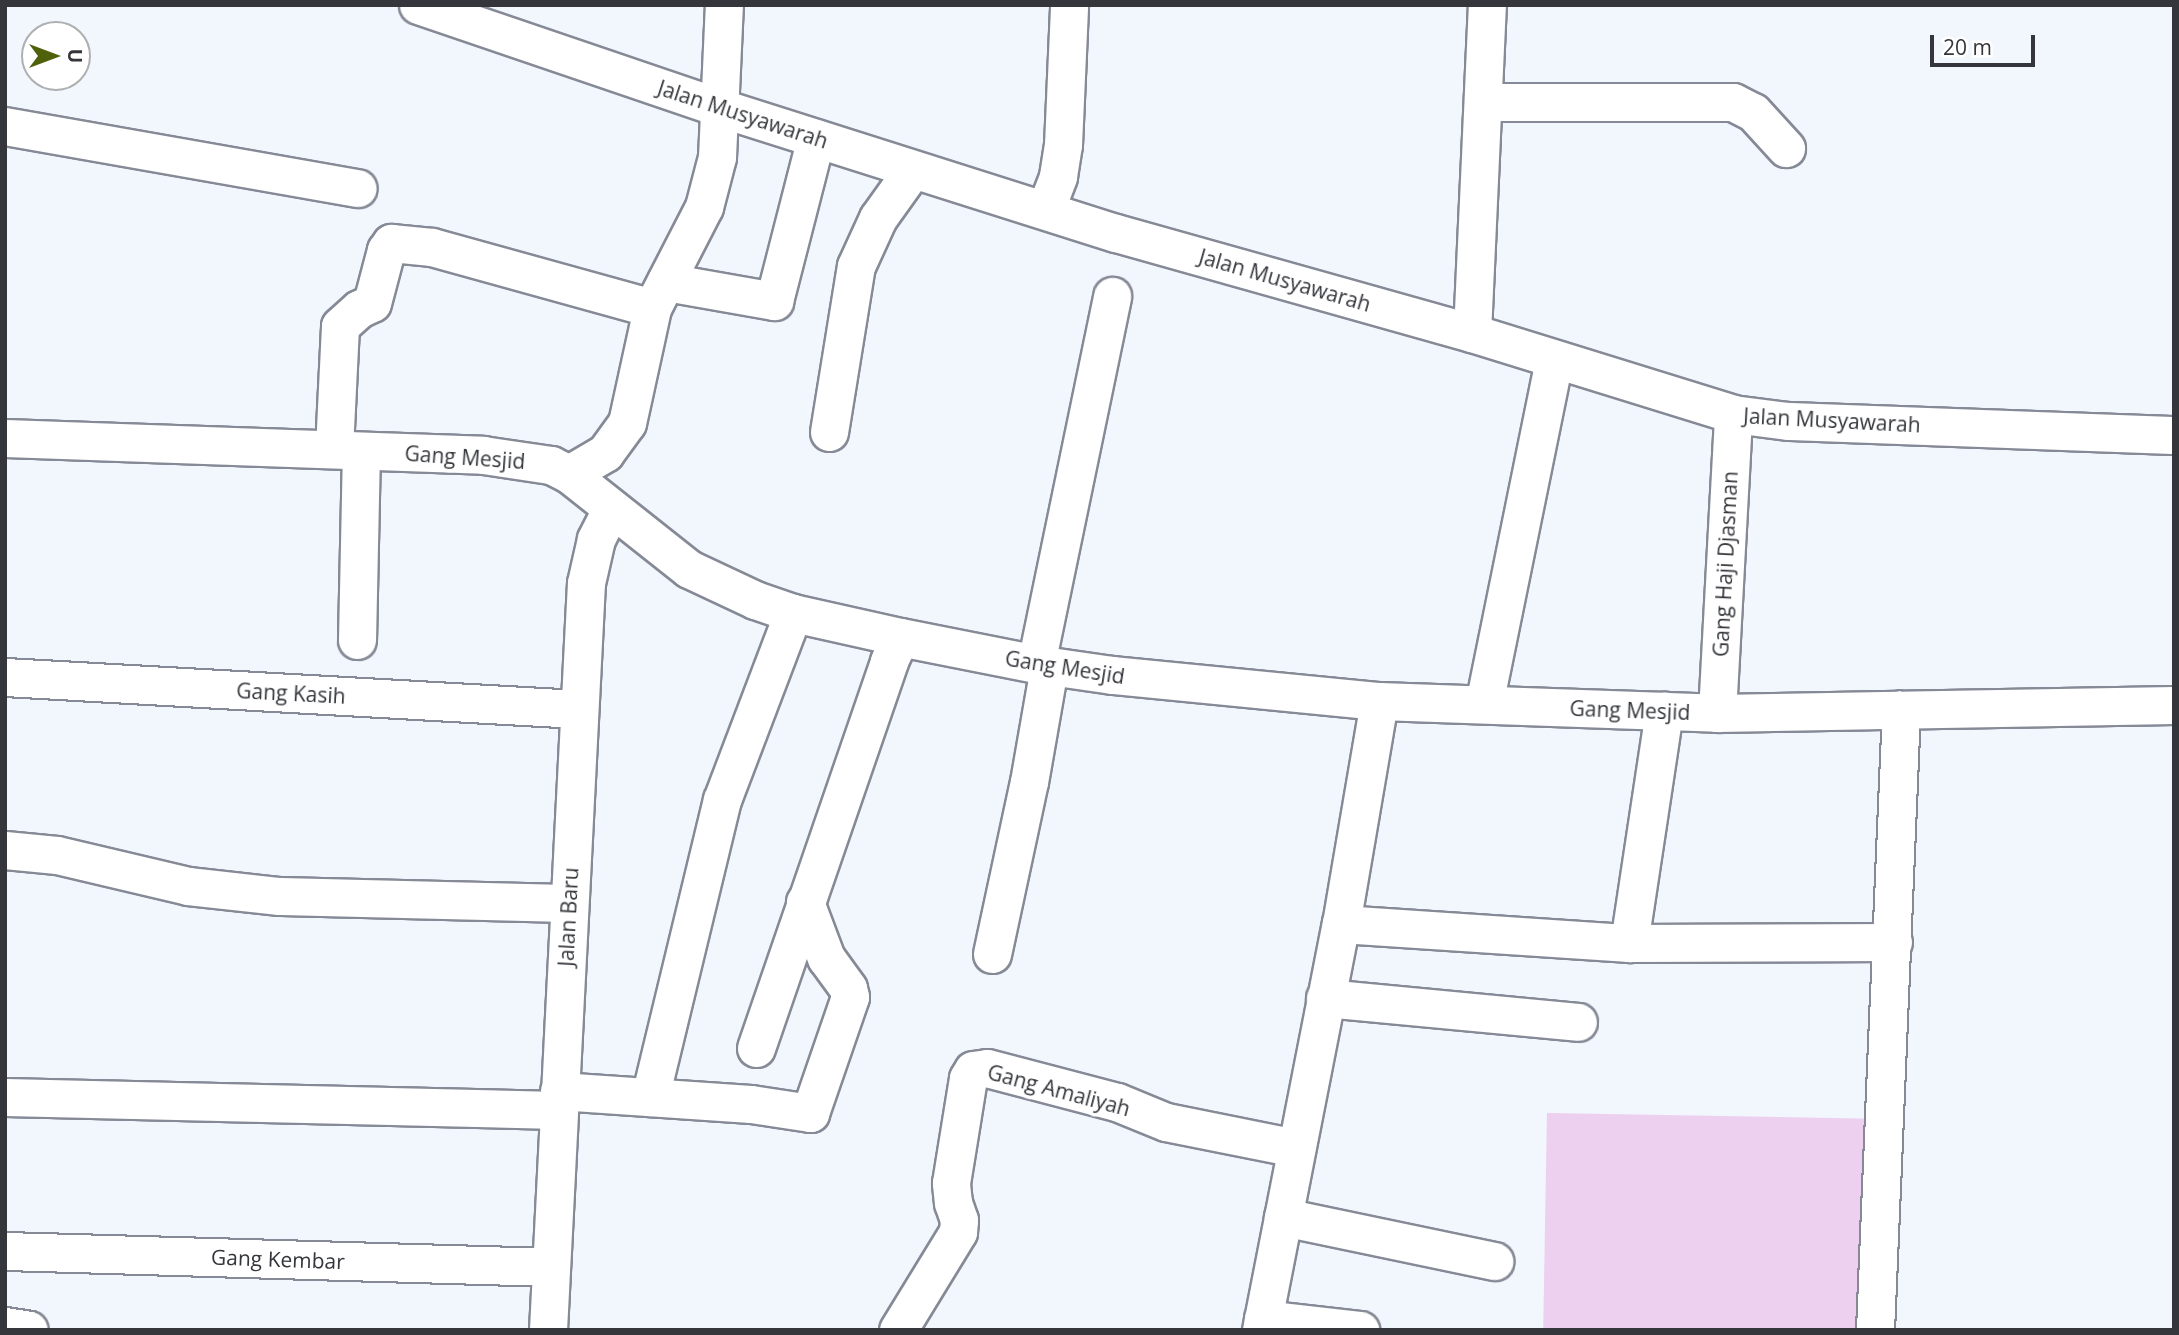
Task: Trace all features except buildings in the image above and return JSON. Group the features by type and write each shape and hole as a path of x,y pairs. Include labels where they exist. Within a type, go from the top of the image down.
{"street":[{"name":"Jalan Musyawarah","path":"418,5 721,108 1045,208 1116,233 1472,333 1733,414 1788,421 2174,435"},
{"path":"569,474 605,453 627,423 659,295 704,207 712,180 721,108 724,5"},
{"path":"1045,208 1058,176 1063,145 1069,5"},
{"path":"1472,333 1487,5"},
{"path":"1483,102 1733,102 1753,112 1786,148"},
{"path":"5,126 358,188"},
{"path":"357,640 340,326 359,309 372,303 386,250 391,243 432,247 659,295 774,301 817,138"},
{"path":"829,432 856,266 878,218 913,169"},
{"path":"992,954 1029,782 1042,665 1112,296"},
{"path":"1484,704 1493,646 1554,359"},
{"name":"Gang Haji Djasman","path":"1717,713 1733,414"},
{"name":"Gang Mesjid","path":"5,438 517,458 551,465 569,474 688,569 733,591 793,613 1042,665 1199,685 1379,701 1717,713 2174,705"},
{"name":"Jalan Baru","path":"548,1330 578,709 589,561 611,509"},
{"path":"650,1097 722,800 793,613"},
{"path":"756,1048 900,637"},
{"name":"Gang Kasih","path":"5,677 578,709"},
{"path":"1360,1330 1262,1325 1341,924 1379,701"},
{"path":"1875,1330 1894,942 1901,710"},
{"path":"1629,943 1664,711"},
{"path":"5,850 57,855 188,886 279,896 568,903"},
{"path":"5,1097 559,1100 650,1097 751,1104 810,1113 850,997 848,988 826,958 805,902"},
{"path":"1341,924 1629,943 1894,942"},
{"path":"1325,998 1578,1022"},
{"name":"Gang Amaliyah","path":"898,1330 958,1232 959,1220 953,1203 951,1183 968,1078 973,1070 986,1068 1117,1102 1167,1122 1296,1148"},
{"path":"1283,1217 1494,1261"},
{"name":"Gang Kembar","path":"5,1251 551,1267"},
{"path":"5,1326 29,1330"}],"shaded area":[{"path":"1547,1113 1874,1119 1870,1330 1543,1330"}]}
